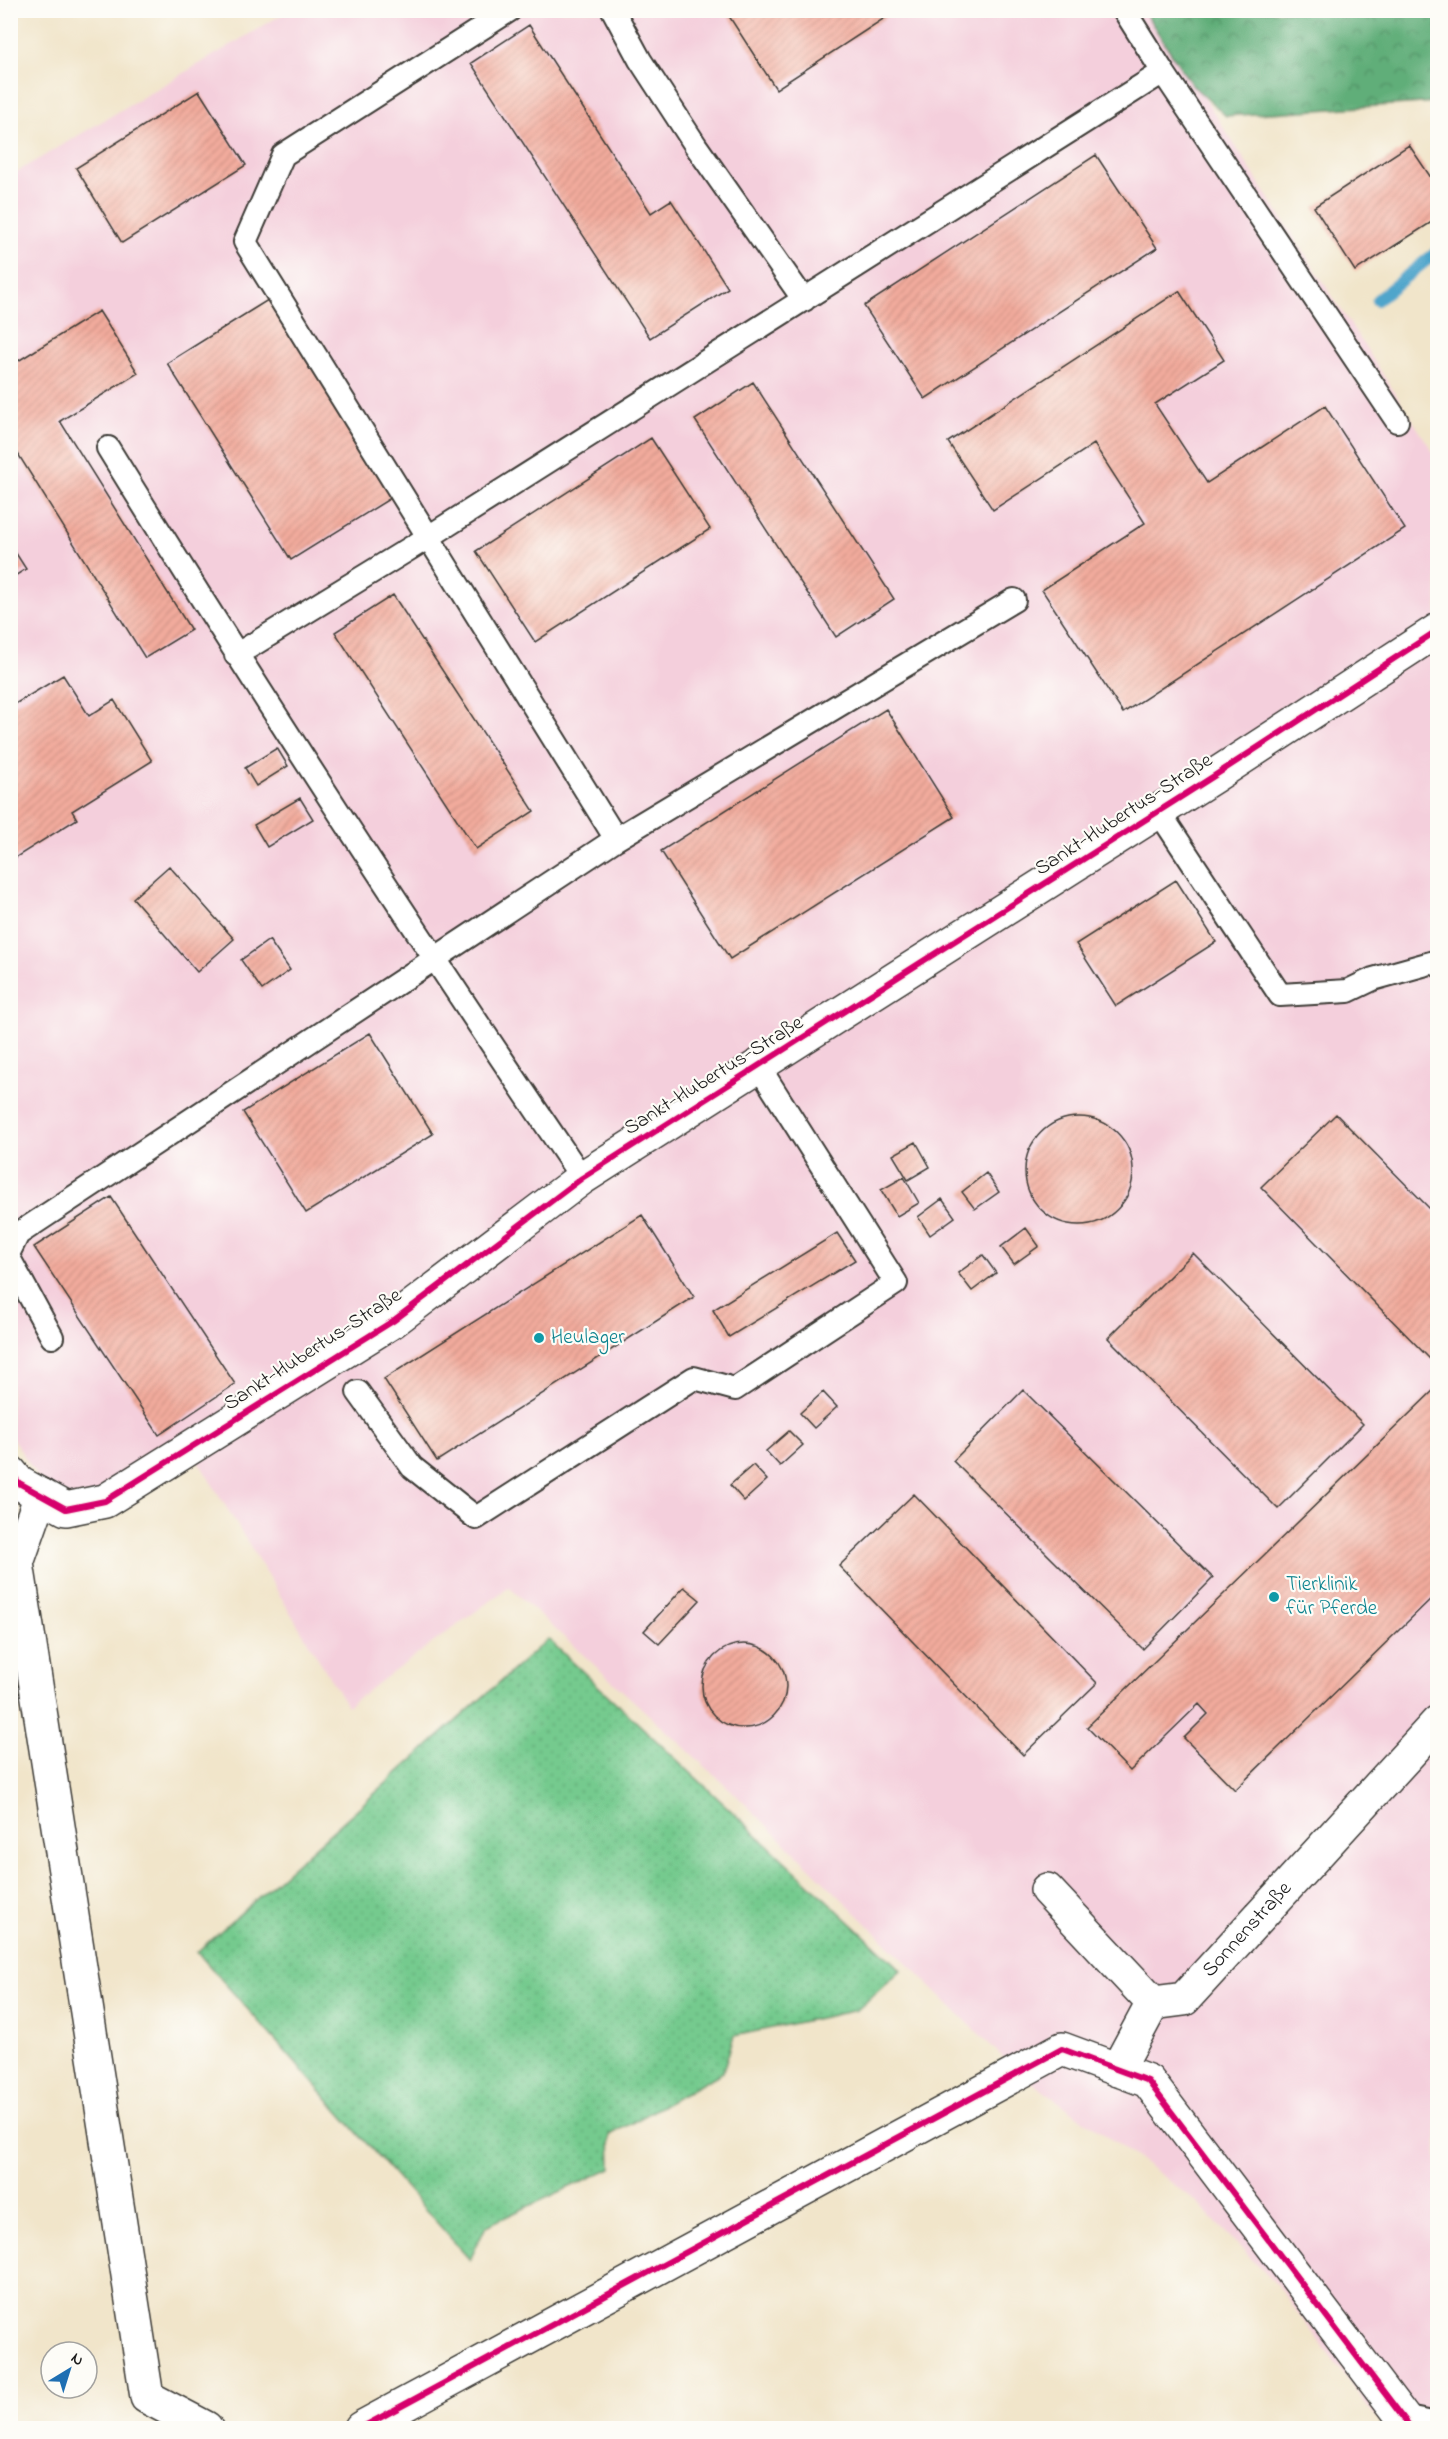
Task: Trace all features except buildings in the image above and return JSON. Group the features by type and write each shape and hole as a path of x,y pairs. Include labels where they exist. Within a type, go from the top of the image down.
{"street":[{"name":"Sankt-Hubertus-Straße","path":"10,1472 19,1483 66,1509 105,1501 393,1321 582,1178 1159,812 1437,630"},
{"path":"41,1495 17,1563 147,2397 206,2428"},
{"name":"Sonnenstraße","path":"1153,2003 1184,1999 1437,1722"},
{"path":"1047,1890 1153,2003 1117,2070"},
{"path":"361,2428 1062,2049 1148,2081 1407,2423"}],"lane":[{"path":"510,10 284,155 245,242 616,839"},
{"path":"613,10 640,60 696,146 804,300"},
{"path":"1125,10 1163,72 1397,421"},
{"path":"236,656 427,538 1163,72"},
{"path":"108,448 236,656 434,960 582,1178"},
{"path":"10,1250 18,1234 616,839 1014,600"},
{"path":"1159,812 1280,994 1348,991 1373,979 1424,964 1434,962 1437,966"},
{"path":"358,1392 412,1467 476,1518 694,1378 735,1389 896,1283 759,1067"},
{"path":"10,1260 52,1337"},
{"path":"1407,2423 1437,2424"}],"shaded area":[{"path":"288,11 1148,11 1437,458 1437,2428 1384,2428 1276,2284 1190,2196 1020,2074 731,1790 509,1587 347,1706 197,1459 73,1531 11,1436 10,176"}],"green space":[{"path":"1144,11 1437,11 1437,102 1226,116 1191,84"},
{"path":"548,1639 901,1970 857,2010 734,2036 723,2072 610,2135 611,2168 486,2226 470,2260 197,1952"}],"waterway":[{"path":"1377,300 1438,251"}],"cycle path":[{"path":"10,1472 19,1483 66,1509 105,1501 393,1321 582,1178 1214,776 1438,630"},
{"path":"361,2428 1062,2049 1148,2081 1411,2428"}],"place":[{"name":"Heulager","path":"539,1338"},
{"name":"Tierklinik für Pferde","path":"1274,1597"}]}
